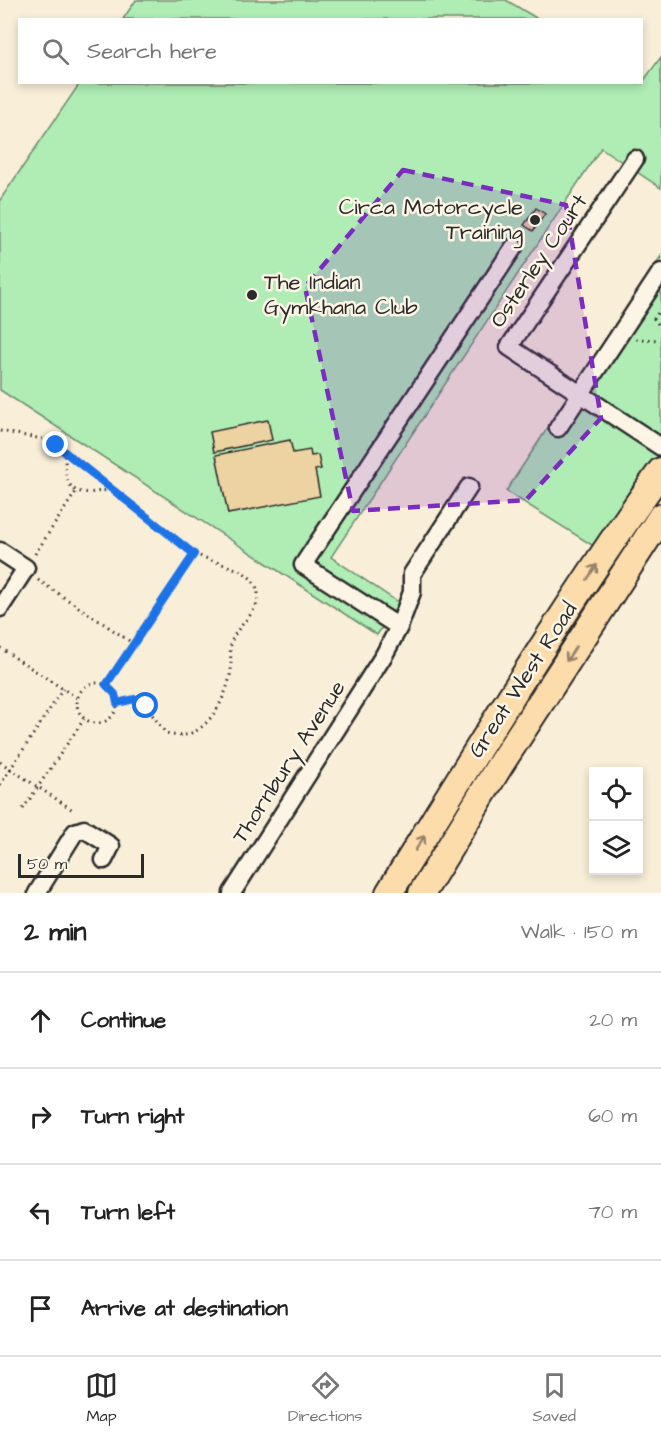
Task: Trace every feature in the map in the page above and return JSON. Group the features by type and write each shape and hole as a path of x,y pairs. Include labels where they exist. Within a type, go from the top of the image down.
{"highway":[{"name":"Great West Road","path":"389,893 503,710 623,524 661,471"},
{"name":"Great West Road","path":"422,893 500,765 661,517"}],"street":[{"name":"Osterley Court","path":"635,159 509,347 661,447"},
{"path":"399,627 303,565 514,247"},
{"path":"558,428 661,272"},
{"name":"Thornbury Avenue","path":"232,893 384,655 399,627 412,592 412,574 469,487"},
{"path":"0,551 25,570 0,608"},
{"path":"37,893 63,855 75,832 84,829 111,846 104,860"}],"path":[{"path":"661,308 654,319 661,328"},
{"path":"617,339 661,340"},
{"path":"0,431 48,440 114,489 194,554 246,574 257,587 258,594 254,608 232,639 231,669 219,703 199,730 172,735 166,733 141,702 135,699 117,703"},
{"path":"63,452 68,480 77,490 93,495 114,489"},
{"path":"77,490 25,570 134,644"},
{"path":"106,685 194,554"},
{"path":"0,648 77,698"},
{"path":"88,685 106,685 115,694 117,703 114,713 104,722 90,723 84,719 77,708 77,698 88,685"},
{"path":"0,785 63,688"},
{"path":"23,809 84,719"},
{"path":"0,762 73,810"}],"highlighted area":[{"path":"403,170 566,205 601,418 526,500 353,511 305,287"}],"green space":[{"path":"136,0 506,0 536,18 124,18"},
{"name":"The Indian Gymkhana Club","path":"661,57 661,188 601,148 331,557 399,603 377,635 0,390 0,200 79,84 643,84"},
{"path":"661,256 661,451 595,547 506,491"}],"building":[{"name":"Circa Motorcycle Training","path":"536,208 545,214 533,231 524,225"},
{"path":"268,420 272,440 214,452 210,432"},
{"path":"290,440 293,453 310,450 311,456 318,455 321,469 315,470 320,496 228,514 216,455"}],"place":[{"name":"Circa Motorcycle Training","path":"535,220"},
{"name":"The Indian Gymkhana Club","path":"252,295"}],"route":[{"path":"56,445 194,554 106,685 112,689 117,703 135,699 146,706"}]}
